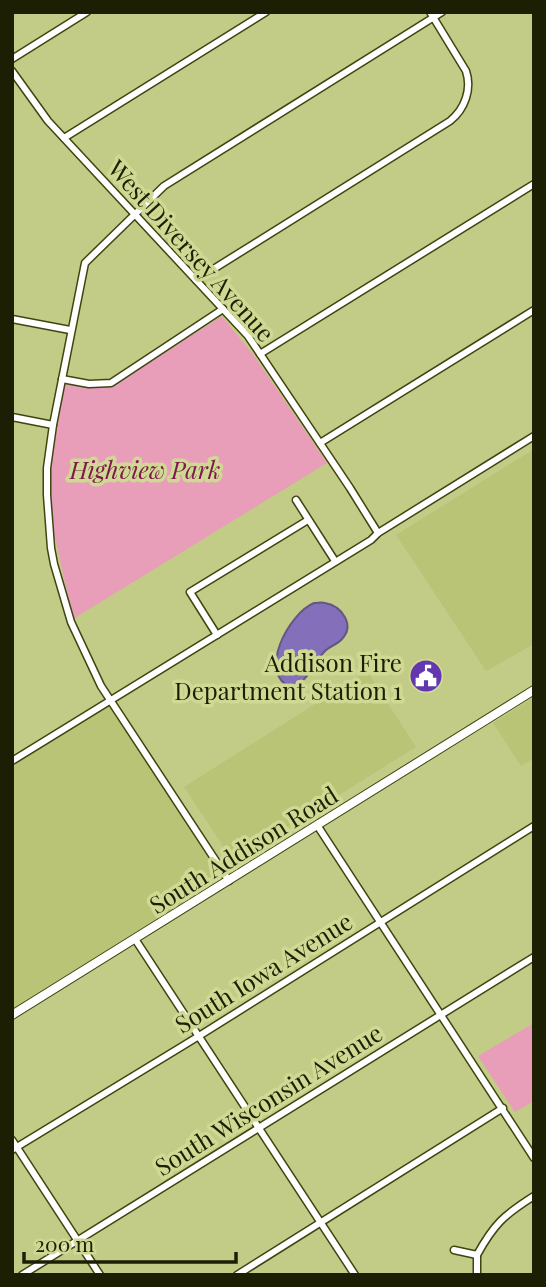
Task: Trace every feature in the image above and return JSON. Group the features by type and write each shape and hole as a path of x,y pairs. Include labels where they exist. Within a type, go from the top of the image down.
{"street":[{"path":"12,59 87,12"},
{"path":"64,138 266,12"},
{"path":"229,881 101,686 71,622 54,564 47,468 85,262 164,186 432,15 442,12"},
{"path":"196,280 450,121 458,113 466,96 468,78 432,15"},
{"name":"West Diversey Avenue","path":"12,71 64,138 248,335 378,533"},
{"path":"260,354 534,184"},
{"path":"62,379 89,384 111,383 223,309"},
{"path":"320,443 534,310"},
{"path":"12,319 71,330"},
{"path":"12,417 53,425"},
{"path":"12,761 534,436"},
{"path":"296,500 335,561"},
{"path":"217,635 190,592 308,520"},
{"name":"South Addison Road","path":"12,1015 534,690"},
{"path":"317,825 534,1158"},
{"name":"South Iowa Avenue","path":"15,1148 534,826"},
{"path":"135,939 355,1275"},
{"name":"South Wisconsin Avenue","path":"22,1275 534,957"},
{"path":"237,1275 503,1108"},
{"path":"12,1140 100,1275"},
{"path":"477,1275 477,1255 494,1228 505,1215 534,1196"},
{"path":"454,1250 477,1255"}],"shaded area":[{"path":"534,449 534,644 486,671 396,535"},
{"path":"314,603 324,603 337,608 347,622 346,634 326,650 306,677 292,688 282,681 277,670 280,644 295,619"},
{"path":"367,671 416,747 233,861 184,787"},
{"path":"534,697 534,758 521,766 493,723"},
{"path":"109,704 224,879 12,1011 12,756 17,762"}],"green space":[{"name":"Highview Park","path":"222,316 255,357 327,463 73,619 51,520 51,463 64,383 105,387 122,380"},
{"path":"534,1023 534,1101 515,1112 478,1056"}],"place":[{"name":"Addison Fire Department Station 1","path":"426,676"}]}
